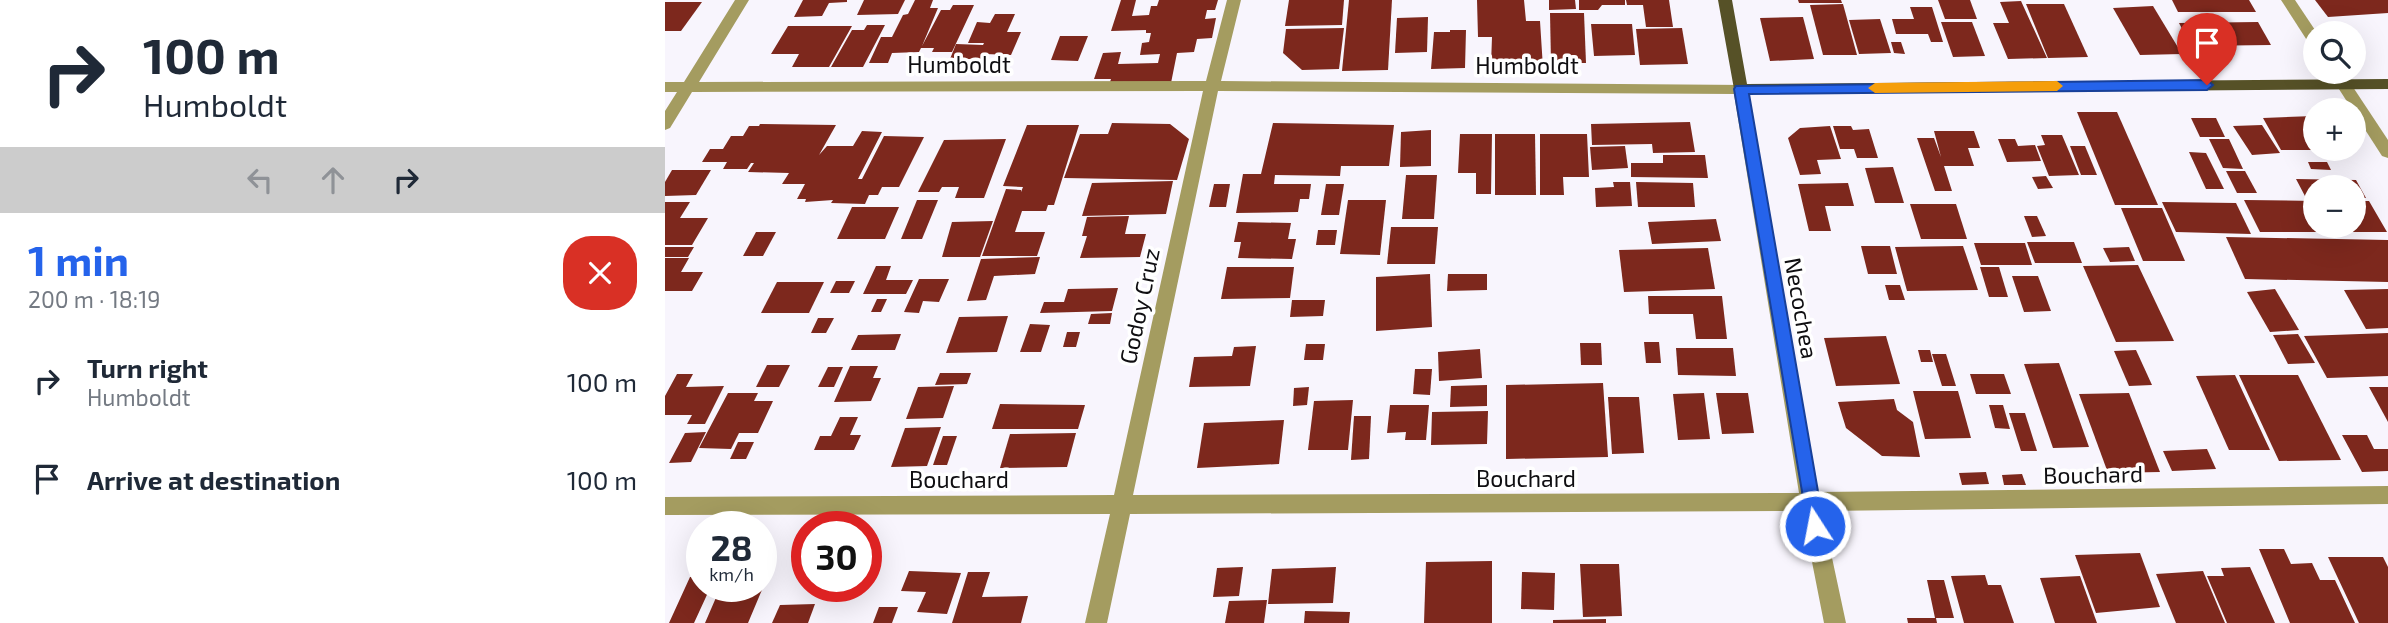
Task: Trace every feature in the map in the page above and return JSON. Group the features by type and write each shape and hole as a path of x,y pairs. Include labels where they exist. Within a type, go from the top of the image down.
{"main road":[{"name":"Necochea","path":"1725,0 1741,89"},
{"name":"Humboldt","path":"1741,89 2303,79"},
{"name":"Humboldt","path":"2366,81 2388,84"}],"street":[{"path":"665,124 742,0"},
{"name":"Godoy Cruz","path":"1096,623 1212,86 1234,0"},
{"path":"2288,0 2303,23"},
{"path":"2343,84 2388,152"},
{"name":"Humboldt","path":"665,87 1741,89"},
{"name":"Necochea","path":"1741,89 1810,502 1835,623"},
{"name":"Bouchard","path":"665,506 1810,502 2388,495"}],"building":[{"path":"803,0 847,2 829,3 822,16 794,17"},
{"path":"864,0 905,0 898,14 857,15"},
{"path":"915,0 933,0 930,8 938,8 922,46 941,10 950,10 953,5 974,5 952,52 932,52 934,48 921,48 919,52 892,53 888,63 869,63 881,37 892,37 903,15 908,14"},
{"path":"1121,0 1136,0 1132,16 1149,15 1151,6 1157,6 1159,0 1218,0 1215,10 1207,10 1205,19 1216,18 1212,38 1197,39 1194,52 1177,53 1171,83 1109,85 1111,79 1094,79 1103,53 1121,52 1118,64 1158,63 1160,54 1140,55 1142,43 1149,42 1151,33 1146,33 1146,30 1111,31"},
{"path":"1289,0 1344,0 1342,25 1285,26"},
{"path":"1349,0 1392,0 1388,70 1342,71"},
{"path":"1477,0 1524,0 1526,21 1540,21 1543,68 1508,70 1508,65 1491,65 1492,37 1478,37"},
{"path":"1549,0 1575,0 1576,9 1549,10"},
{"path":"1579,0 1625,0 1625,5 1602,5 1598,10 1579,10"},
{"path":"1626,0 1669,0 1673,27 1646,27 1643,5 1627,5"},
{"path":"1798,0 1841,0 1842,3 1799,3"},
{"path":"1938,0 1970,0 1977,19 1945,19"},
{"path":"2172,0 2249,0 2256,12 2178,12"},
{"path":"2315,0 2388,0 2388,13 2328,17"},
{"path":"2021,1 2047,58 2008,59 1993,23 2009,23 2000,2"},
{"path":"665,2 702,2 681,31 665,31"},
{"path":"1843,4 1857,55 1823,55 1810,5"},
{"path":"2026,4 2064,4 2088,57 2048,58"},
{"path":"2153,6 2182,54 2140,55 2113,8"},
{"path":"1910,7 1932,7 1943,42 1931,42 1928,34 1896,34 1892,19 1914,19"},
{"path":"1550,13 1584,13 1586,63 1551,63"},
{"path":"995,14 1015,14 1007,32 1021,32 1011,55 985,54 983,59 950,59 956,44 983,45 984,43 968,43 977,22 990,23"},
{"path":"1428,17 1427,52 1395,53 1397,18"},
{"path":"1803,17 1814,59 1770,61 1760,18"},
{"path":"1880,19 1891,53 1859,54 1849,20"},
{"path":"1941,22 1972,22 1985,56 1953,57"},
{"path":"2258,22 2271,45 2191,46 2179,23"},
{"path":"1591,24 1632,24 1635,55 1594,56"},
{"path":"867,25 885,25 863,67 831,67 852,30 864,30"},
{"path":"788,26 852,26 829,67 792,67 799,54 771,54"},
{"path":"1344,28 1339,69 1302,70 1283,53 1286,29"},
{"path":"1682,28 1688,64 1640,65 1636,29"},
{"path":"1466,30 1465,68 1431,69 1434,32"},
{"path":"1060,36 1088,36 1078,61 1051,60"},
{"path":"1891,42 1901,42 1905,54 1894,53"},
{"path":"2077,112 2117,112 2158,205 2115,205"},
{"path":"2303,116 2303,150 2281,150 2263,118"},
{"path":"2191,118 2216,118 2225,137 2200,137"},
{"path":"1690,122 1695,152 1653,153 1652,144 1592,145 1591,124"},
{"path":"1112,123 1170,124 1189,139 1177,180 1064,178 1080,134 1108,134"},
{"path":"1273,123 1394,125 1389,166 1341,166 1340,176 1275,175 1274,184 1311,184 1309,199 1300,199 1298,212 1236,213 1243,174 1261,174"},
{"path":"836,125 819,155 827,146 853,146 862,131 882,132 858,179 862,179 884,136 924,137 899,187 882,187 878,195 869,195 865,204 831,203 833,200 805,202 806,199 797,199 805,184 782,184 789,173 748,172 754,163 747,169 723,169 727,162 702,162 710,149 723,149 731,136 743,136 749,126"},
{"path":"1027,125 1079,125 1054,205 1048,205 1046,211 1022,211 1015,232 1045,232 1037,256 982,256 1006,189 1021,192 1023,187 1003,186"},
{"path":"2262,125 2280,153 2252,155 2233,126"},
{"path":"1830,126 1841,159 1817,160 1821,174 1800,175 1788,138 1800,128"},
{"path":"1833,126 1851,126 1853,130 1869,129 1878,158 1857,158 1854,149 1840,149"},
{"path":"1431,130 1431,166 1400,167 1401,132"},
{"path":"1934,131 1974,131 1980,148 1968,148 1974,166 1944,166 1952,191 1935,191 1917,138 1934,138 1941,157"},
{"path":"1460,134 1492,134 1491,194 1476,194 1476,173 1458,173"},
{"path":"1495,134 1535,134 1536,195 1495,195"},
{"path":"1540,134 1587,134 1589,177 1563,177 1564,195 1540,195"},
{"path":"2041,135 2062,135 2079,175 2049,176 2037,146 2045,145"},
{"path":"1006,139 984,198 955,198 959,187 942,187 939,192 918,192 944,140"},
{"path":"1998,139 2015,139 2018,146 2035,145 2041,161 2007,162"},
{"path":"2209,139 2229,139 2243,169 2223,168"},
{"path":"1625,146 1628,168 1592,170 1590,147"},
{"path":"2070,146 2085,146 2097,175 2081,175"},
{"path":"2189,152 2206,153 2224,189 2206,189"},
{"path":"1663,155 1705,155 1708,178 1631,177 1631,163 1663,163"},
{"path":"2308,162 2327,162 2331,170 2311,169"},
{"path":"1893,167 1904,203 1875,203 1865,168"},
{"path":"672,170 711,170 696,195 665,196 665,182"},
{"path":"2226,171 2245,171 2257,193 2237,193"},
{"path":"1406,175 1437,175 1434,219 1402,219"},
{"path":"2046,176 2053,188 2038,189 2032,177"},
{"path":"2296,179 2303,179 2303,192"},
{"path":"1173,181 1166,214 1082,216 1092,183"},
{"path":"1613,182 1630,182 1632,206 1596,207 1595,188 1614,187"},
{"path":"1636,182 1693,183 1695,207 1638,207"},
{"path":"1848,183 1854,206 1825,206 1831,231 1809,231 1798,184"},
{"path":"1214,184 1230,184 1226,207 1209,207"},
{"path":"1326,184 1344,184 1339,215 1321,215"},
{"path":"917,200 938,200 922,239 901,239"},
{"path":"1348,200 1386,200 1380,255 1340,254"},
{"path":"2244,200 2303,201 2303,232 2260,232"},
{"path":"2366,201 2369,201 2387,232 2366,232"},
{"path":"665,202 690,202 680,218 708,218 692,245 665,245"},
{"path":"2162,202 2236,203 2251,234 2176,232"},
{"path":"1910,204 1956,204 1967,239 1921,239"},
{"path":"852,207 899,207 885,239 837,239"},
{"path":"2121,208 2162,208 2185,261 2143,261"},
{"path":"1129,216 1125,234 1146,234 1140,257 1080,258 1087,236 1082,236 1087,217"},
{"path":"2024,216 2037,216 2046,236 2032,237"},
{"path":"1716,219 1721,241 1652,244 1648,222"},
{"path":"993,221 980,257 942,257 952,222"},
{"path":"1238,222 1291,223 1288,239 1296,239 1292,259 1238,258 1241,242 1234,242"},
{"path":"1391,227 1438,227 1435,264 1387,264"},
{"path":"1318,230 1337,230 1335,245 1316,245"},
{"path":"756,232 776,232 763,256 743,256"},
{"path":"2226,237 2388,240 2388,282 2245,279"},
{"path":"2027,242 2074,242 2082,263 2035,263"},
{"path":"1974,243 2025,243 2032,265 1981,265"},
{"path":"1861,246 1890,246 1897,274 1868,274"},
{"path":"1963,246 1978,290 1907,291 1895,247"},
{"path":"665,247 694,247 688,257 665,257"},
{"path":"2129,247 2135,261 2110,262 2103,248"},
{"path":"1708,248 1715,289 1624,292 1619,250"},
{"path":"1040,257 1035,274 994,276 986,300 967,301 981,259"},
{"path":"665,258 689,258 681,272 703,272 692,291 665,291"},
{"path":"2138,265 2174,341 2116,342 2083,266"},
{"path":"876,266 891,266 886,280 913,280 906,294 863,294"},
{"path":"1227,267 1294,267 1290,298 1221,299"},
{"path":"1980,267 1999,267 2008,297 1989,297"},
{"path":"1430,274 1432,327 1376,331 1376,277"},
{"path":"1448,274 1487,274 1487,290 1447,291"},
{"path":"2012,276 2038,276 2051,311 2024,312"},
{"path":"919,279 949,279 939,302 923,301 919,313 904,312"},
{"path":"836,281 855,281 849,293 830,293"},
{"path":"777,282 824,282 809,313 761,313"},
{"path":"1885,285 1900,285 1905,300 1889,300"},
{"path":"1118,288 1112,311 1040,313 1044,302 1064,302 1068,289"},
{"path":"2275,289 2299,330 2270,332 2247,292"},
{"path":"2388,289 2388,328 2366,329 2344,290"},
{"path":"1648,296 1722,296 1727,339 1696,339 1693,314 1649,314"},
{"path":"877,299 887,299 881,312 871,312"},
{"path":"1292,300 1325,300 1323,316 1290,317"},
{"path":"1112,313 1110,324 1088,324 1091,314"},
{"path":"1008,316 997,352 946,353 959,317"},
{"path":"818,318 834,318 826,333 811,333"},
{"path":"1030,324 1050,325 1041,352 1020,352"},
{"path":"1067,332 1080,332 1076,347 1063,347"},
{"path":"2388,333 2388,376 2327,378 2304,336"},
{"path":"901,334 895,350 851,350 858,335"},
{"path":"2298,334 2315,363 2288,364 2273,335"},
{"path":"1886,336 1900,384 1836,386 1824,338"},
{"path":"1644,342 1659,342 1661,363 1646,363"},
{"path":"1580,343 1601,343 1602,365 1581,365"},
{"path":"1306,344 1325,344 1323,360 1304,360"},
{"path":"1256,346 1250,386 1189,387 1194,357 1232,356 1234,347"},
{"path":"1676,348 1733,348 1736,376 1678,375"},
{"path":"1480,349 1482,378 1439,381 1438,352"},
{"path":"1918,350 1930,350 1933,362 1921,362"},
{"path":"2136,350 2152,385 2129,386 2114,351"},
{"path":"1932,354 1946,354 1956,386 1942,386"},
{"path":"2059,363 2089,447 2053,448 2024,364"},
{"path":"767,365 790,365 779,387 756,387"},
{"path":"850,366 878,366 873,378 881,378 871,401 834,402"},
{"path":"828,367 843,367 834,387 818,387"},
{"path":"1415,369 1432,369 1430,395 1413,394"},
{"path":"940,373 971,373 967,384 935,385"},
{"path":"677,374 693,374 686,387 724,386 705,424 687,424 692,415 665,415 665,396"},
{"path":"1970,374 2004,374 2011,394 1976,394"},
{"path":"2235,375 2270,450 2229,450 2196,376"},
{"path":"2239,375 2298,375 2341,460 2279,461"},
{"path":"1603,383 1608,457 1506,459 1506,385"},
{"path":"1487,385 1487,406 1450,407 1451,386"},
{"path":"954,386 943,418 906,419 918,387"},
{"path":"1309,387 1307,405 1293,406 1294,388"},
{"path":"2369,387 2388,387 2388,422"},
{"path":"1913,391 1958,391 1971,438 1925,439"},
{"path":"728,393 758,393 754,401 773,401 758,433 739,433 731,449 699,448"},
{"path":"1704,393 1710,439 1678,440 1673,394"},
{"path":"1716,393 1748,393 1754,433 1722,434"},
{"path":"2129,393 2160,472 2108,473 2079,394"},
{"path":"1608,397 1639,397 1644,453 1612,454"},
{"path":"1894,399 1897,410 1913,422 1920,457 1882,456 1846,428 1838,402"},
{"path":"1353,400 1348,450 1308,450 1314,401"},
{"path":"1000,404 1085,405 1078,429 992,429"},
{"path":"1390,405 1429,405 1426,440 1405,440 1406,432 1387,433"},
{"path":"1989,405 2003,405 2010,429 1995,428"},
{"path":"1488,411 1487,444 1431,445 1432,412"},
{"path":"2009,413 2025,413 2037,451 2021,451"},
{"path":"1354,416 1371,416 1369,459 1351,460"},
{"path":"840,417 858,417 850,435 861,435 854,450 814,450 820,436 831,436"},
{"path":"1284,420 1279,464 1197,468 1204,423"},
{"path":"941,427 927,466 891,467 905,428"},
{"path":"706,432 691,462 669,463 685,433"},
{"path":"1076,433 1067,467 1000,468 1010,434"},
{"path":"2342,435 2367,435 2374,449 2388,449 2388,471 2362,472"},
{"path":"943,436 957,436 947,465 933,465"},
{"path":"738,442 754,442 746,459 730,459"},
{"path":"2207,449 2216,469 2172,471 2163,451"},
{"path":"1986,472 1989,484 1962,485 1959,473"},
{"path":"2022,474 2026,485 2004,485 2002,475"},
{"path":"2259,549 2284,549 2291,564 2312,563 2320,580 2335,580 2355,623 2290,623"},
{"path":"2140,553 2160,607 2096,613 2075,555"},
{"path":"2328,557 2383,557 2388,567 2388,623 2359,623"},
{"path":"1492,561 1492,623 1424,623 1426,562"},
{"path":"1580,564 1619,564 1622,616 1583,617"},
{"path":"1243,567 1239,596 1213,597 1217,568"},
{"path":"1336,567 1333,603 1268,604 1272,569"},
{"path":"2250,567 2275,623 2227,623 2207,576 2224,576 2221,568"},
{"path":"909,571 961,573 947,614 917,612 926,592 901,591"},
{"path":"2203,571 2225,623 2176,623 2156,574"},
{"path":"968,572 990,572 982,597 1028,596 1021,623 952,623"},
{"path":"1522,572 1555,573 1554,610 1521,609"},
{"path":"1985,575 1988,585 2001,585 2014,623 1964,623 1951,576"},
{"path":"2080,576 2097,623 2055,623 2040,578"},
{"path":"1927,580 1944,580 1954,618 1936,618 1937,623 1908,623 1907,618 1935,618"},
{"path":"686,586 686,602 704,602 694,623 669,623"},
{"path":"1267,600 1264,623 1225,623 1229,601"},
{"path":"714,602 757,602 748,623 705,623"},
{"path":"815,604 808,623 772,623 780,605"},
{"path":"879,607 898,607 892,623 873,623"},
{"path":"1305,611 1350,612 1349,623 1304,623"},
{"path":"1606,619 1606,623 1553,623 1553,620"}],"slow traffic":[{"path":"1875,88 2057,86"}],"route":[{"path":"1815,526 1741,89 2207,85"}]}
